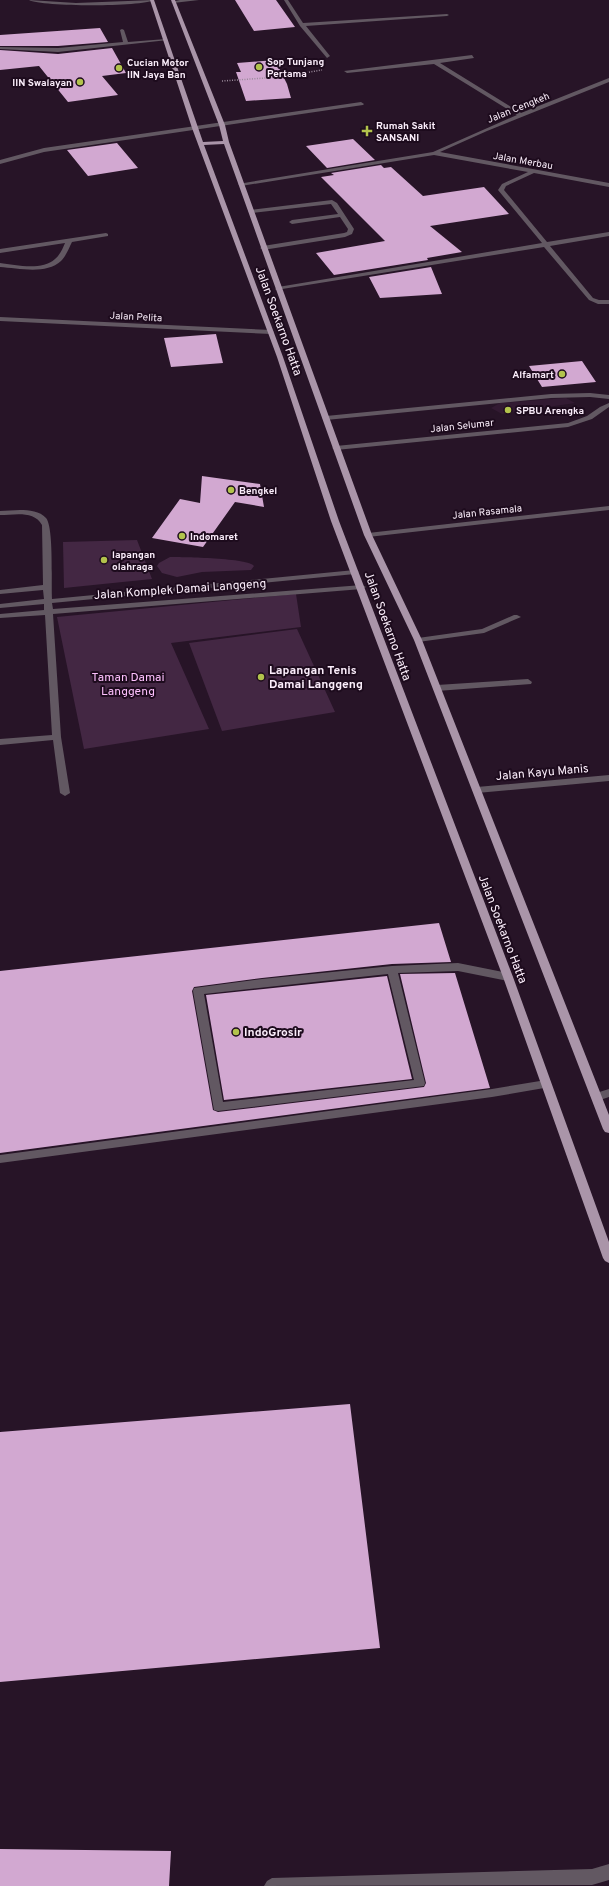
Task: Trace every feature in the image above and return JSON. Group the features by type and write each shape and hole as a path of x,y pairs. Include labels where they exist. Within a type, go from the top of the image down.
{"main road":[{"name":"Jalan Soekarno Hatta","path":"152,0 195,128 271,332 335,521 362,587 508,977 609,1258"},
{"name":"Jalan Soekarno Hatta","path":"173,1 222,125 226,142 263,248 368,535 418,640 609,1128"},
{"path":"201,144 226,142"}],"street":[{"path":"31,0 47,3 80,5 152,0"},
{"path":"173,1 197,0"},
{"path":"286,0 302,25 327,56"},
{"path":"302,25 447,15"},
{"path":"122,30 126,43"},
{"path":"0,48 58,50 166,40"},
{"path":"347,71 472,57"},
{"path":"435,62 520,115"},
{"name":"Jalan Cengkeh","path":"434,153 520,115 609,80"},
{"path":"0,162 44,150 361,104"},
{"path":"241,184 434,153"},
{"name":"Jalan Merbau","path":"434,153 609,185"},
{"path":"534,171 504,186 501,190 591,299 598,302 609,302"},
{"path":"251,212 326,202 335,204 351,229 350,233 263,248"},
{"path":"292,222 342,214"},
{"path":"278,289 609,234"},
{"path":"0,251 106,236"},
{"path":"0,265 32,268 51,265 58,261 69,242"},
{"name":"Jalan Pelita","path":"0,319 271,332"},
{"path":"326,418 551,396 590,395 609,397"},
{"name":"Jalan Selumar","path":"336,448 568,425 583,421 592,416 599,409 609,405"},
{"name":"Jalan Rasamala","path":"368,535 609,508"},
{"path":"0,513 27,512 38,514 43,518 46,525 47,587 50,611 57,736 65,793"},
{"name":"Jalan Komplek Damai Langgeng","path":"0,606 355,572"},
{"path":"0,592 47,587"},
{"name":"Jalan Komplek Damai Langgeng","path":"0,616 362,587"},
{"path":"418,640 484,631 517,617"},
{"path":"437,688 528,682"},
{"path":"0,742 57,736"},
{"name":"Jalan Kayu Manis","path":"477,790 609,778"},
{"path":"392,970 420,1083 218,1107 198,992 262,983 392,970 458,967 508,977"},
{"path":"0,1159 492,1093 546,1084"},
{"path":"597,1097 609,1093"},
{"path":"272,1886 592,1877 609,1872"}],"path":[{"path":"205,82 280,77 322,70 334,66 327,56"}],"shaded area":[{"path":"566,398 575,403 502,414 491,408 500,403"}],"green space":[{"name":"lapangan olahraga","path":"137,540 152,579 64,588 63,542"},
{"path":"170,557 241,561 254,566 251,570 202,572 177,577 162,573 157,566 159,563"},
{"name":"Taman Damai Langgeng","path":"296,594 301,627 171,643 209,729 84,749 57,617"},
{"name":"Lapangan Tenis Damai Langgeng","path":"297,629 335,712 222,731 189,643"}],"building":[{"path":"235,0 276,0 295,27 254,31"},
{"path":"100,28 108,42 58,46 0,46 0,35"},
{"path":"112,48 126,73 102,76 118,95 68,102 39,66 0,70 0,50 58,54"},
{"path":"275,60 287,84 291,98 246,101 236,72 241,72 237,63"},
{"path":"353,139 375,160 327,168 306,146"},
{"path":"117,143 138,168 88,176 67,150"},
{"path":"381,165 384,168 391,167 423,196 484,187 509,214 430,226 462,252 427,258 428,260 334,275 316,253 385,241 321,177 334,175 331,173"},
{"path":"431,267 442,294 380,298 369,277"},
{"path":"216,334 223,363 171,367 164,338"},
{"name":"Alfamart","path":"582,361 596,382 542,387 529,366"},
{"path":"202,476 260,484 264,507 235,502 203,547 152,538 180,499 200,503"},
{"name":"IndoGrosir","path":"439,923 451,962 392,964 194,987 192,991 213,1110 218,1112 424,1087 426,1083 400,974 455,973 490,1088 0,1153 0,971"},
{"path":"387,976 412,1079 224,1100 206,995"},
{"path":"350,1404 380,1648 0,1682 0,1432"},
{"path":"0,1849 171,1851 169,1886 0,1886"}],"place":[{"name":"Sop Tunjang Pertama","path":"259,67"},
{"name":"Cucian Motor IIN Jaya Ban","path":"119,68"},
{"name":"IIN Swalayan","path":"80,82"},
{"name":"Rumah Sakit SANSANI","path":"367,131"},
{"name":"Alfamart","path":"562,374"},
{"name":"SPBU Arengka","path":"508,410"},
{"name":"Bengkel","path":"231,490"},
{"name":"Indomaret","path":"182,536"},
{"name":"lapangan olahraga","path":"104,560"},
{"name":"Lapangan Tenis Damai Langgeng","path":"261,677"},
{"name":"IndoGrosir","path":"236,1032"}]}
